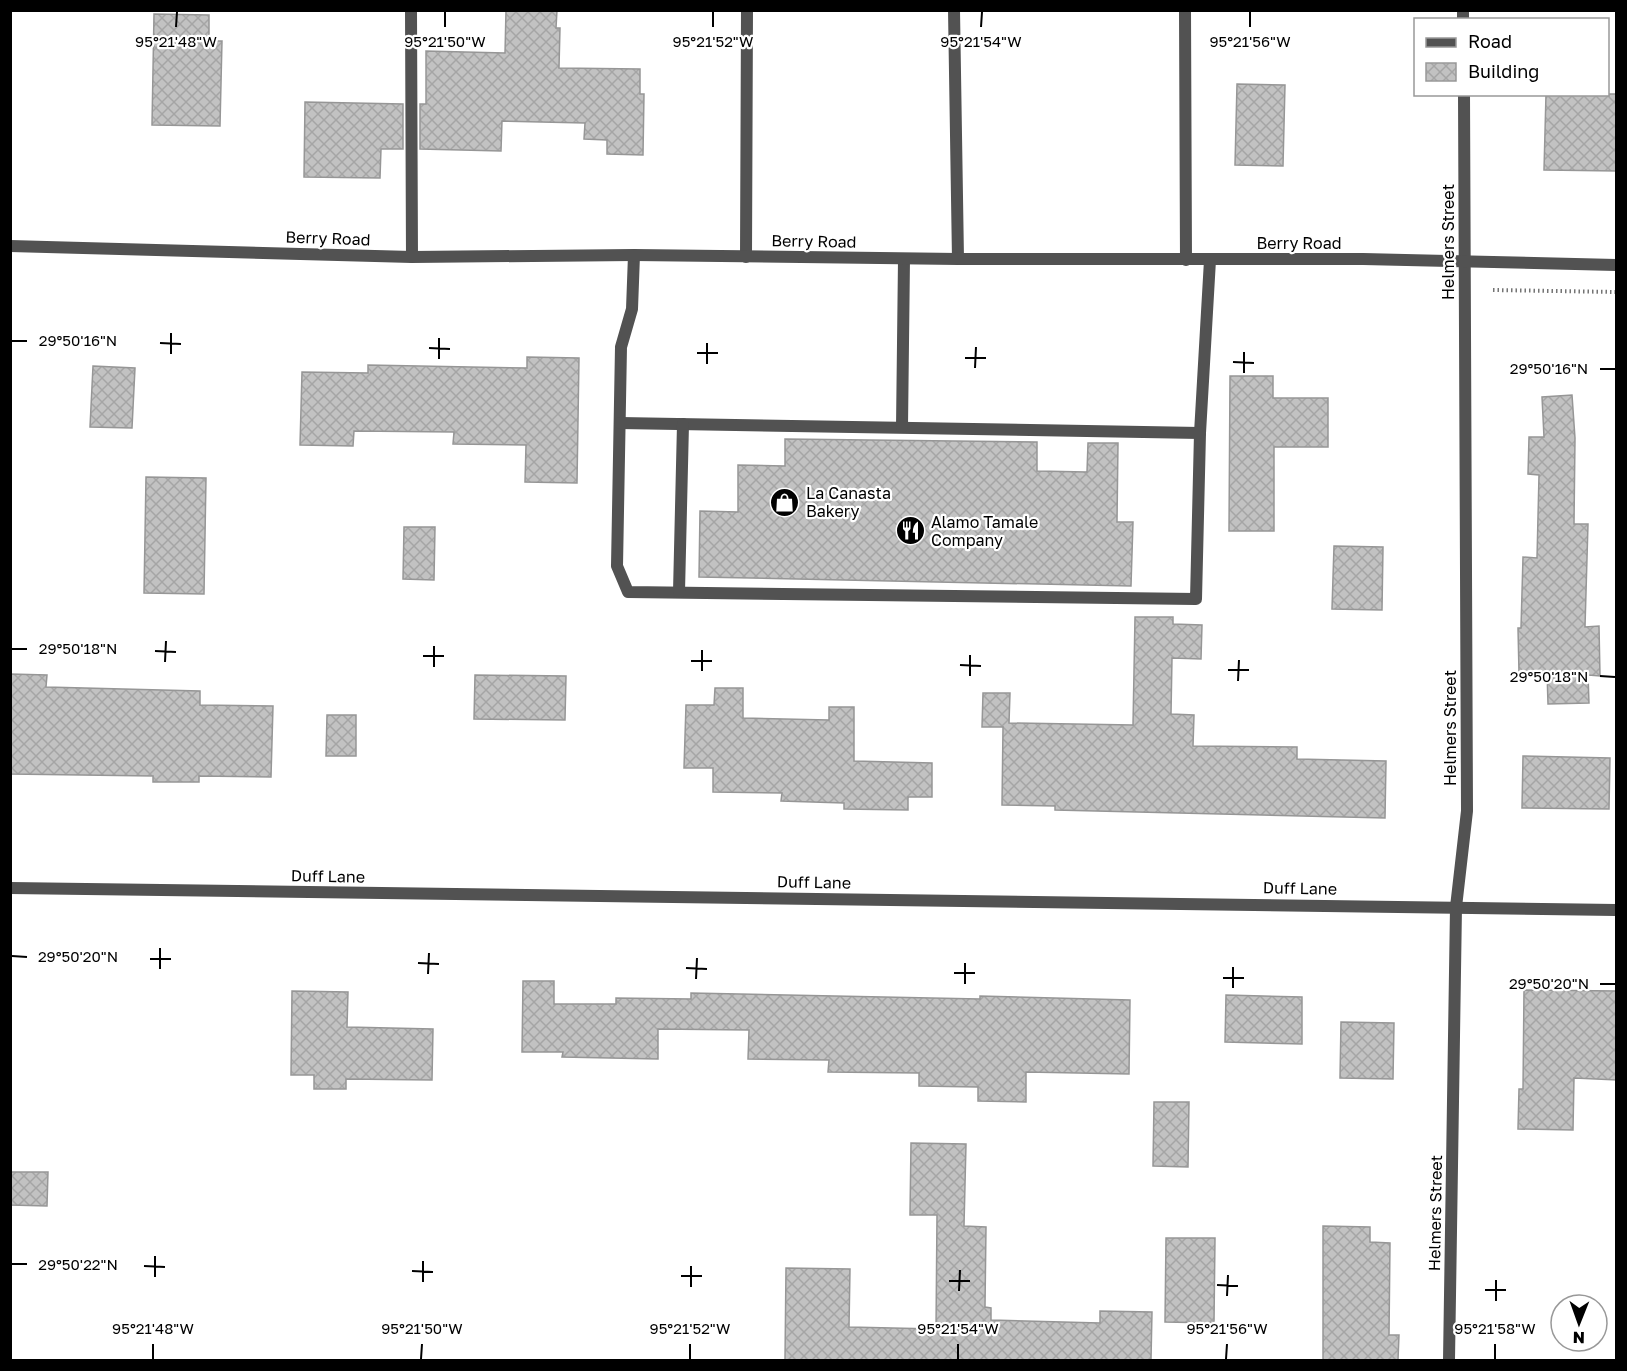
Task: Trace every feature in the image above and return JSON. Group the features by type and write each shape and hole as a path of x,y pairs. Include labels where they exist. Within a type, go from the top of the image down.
{"street":[{"path":"411,10 412,257"},
{"path":"746,257 747,10"},
{"path":"954,10 958,259"},
{"path":"1185,10 1186,260"},
{"name":"Helmers Street","path":"1449,1360 1456,908 1467,811 1464,96"},
{"name":"Berry Road","path":"10,246 412,257 634,255 904,259 1465,260 1617,264"},
{"path":"634,255 632,309 621,347 617,566 628,592 1196,599 1200,433 1210,260"},
{"path":"902,428 904,259"},
{"path":"620,423 1200,433"},
{"path":"679,592 683,424"},
{"name":"Duff Lane","path":"10,888 1617,910"}],"path":[{"path":"1493,290 1617,292"}],"building":[{"path":"506,10 557,10 556,28 560,28 559,68 640,69 640,94 644,94 643,155 607,154 607,140 584,139 585,123 502,121 501,151 420,149 420,104 426,104 426,51 505,53"},
{"path":"154,14 209,15 209,41 222,41 220,126 152,125"},
{"path":"1237,84 1285,85 1283,166 1235,165"},
{"path":"1617,94 1617,171 1544,170 1546,96"},
{"path":"305,102 403,104 403,149 381,149 380,178 304,177"},
{"path":"527,357 579,358 577,483 525,482 526,445 453,444 454,432 354,431 353,446 300,445 302,372 368,373 368,365 527,368"},
{"path":"93,366 135,368 132,428 90,427"},
{"path":"1230,376 1273,376 1273,398 1328,398 1328,447 1274,447 1274,531 1229,531"},
{"path":"1572,395 1575,438 1574,524 1588,524 1585,627 1599,626 1600,676 1588,675 1589,703 1548,704 1547,672 1519,673 1518,628 1521,628 1523,557 1537,558 1539,475 1528,474 1529,437 1544,437 1542,397"},
{"path":"785,439 1037,442 1037,471 1087,472 1088,443 1118,443 1117,522 1133,522 1131,586 699,577 700,511 738,512 738,465 785,466"},
{"path":"146,477 206,478 204,594 144,593"},
{"path":"404,527 435,527 434,580 403,579"},
{"path":"1334,546 1383,547 1382,610 1332,609"},
{"path":"1135,617 1173,617 1173,624 1202,625 1201,659 1172,658 1171,714 1194,715 1193,746 1297,747 1297,759 1386,761 1385,818 1055,810 1055,806 1002,805 1003,727 982,727 983,693 1010,693 1009,723 1133,725"},
{"path":"10,674 47,675 46,687 200,691 200,705 273,706 271,777 199,776 199,782 153,782 153,776 10,774"},
{"path":"475,675 566,676 565,720 474,719"},
{"path":"715,688 743,688 743,718 829,720 829,707 854,707 854,761 932,763 932,797 908,797 908,810 844,809 844,803 781,801 782,793 713,792 713,768 684,768 686,705 714,705"},
{"path":"327,715 356,715 356,756 326,756"},
{"path":"1523,756 1610,758 1609,809 1522,808"},
{"path":"523,981 554,981 554,1004 616,1004 616,998 691,999 691,993 1130,1000 1129,1074 1026,1072 1026,1102 978,1101 978,1087 919,1086 919,1073 828,1072 829,1060 748,1059 749,1030 658,1029 658,1059 562,1057 563,1052 522,1052"},
{"path":"1524,990 1617,991 1617,1080 1574,1078 1573,1130 1518,1129 1519,1089 1523,1089"},
{"path":"292,991 348,992 347,1027 433,1029 432,1080 346,1079 346,1089 314,1089 314,1075 291,1075"},
{"path":"1226,995 1302,997 1302,1044 1225,1042"},
{"path":"1341,1022 1394,1023 1393,1079 1340,1078"},
{"path":"1154,1102 1189,1102 1188,1167 1153,1166"},
{"path":"911,1143 966,1144 964,1226 986,1227 985,1307 991,1308 991,1320 1100,1323 1100,1311 1152,1312 1151,1360 785,1360 786,1268 850,1269 849,1327 936,1329 937,1215 910,1215"},
{"path":"10,1172 48,1172 47,1206 10,1205"},
{"path":"1323,1226 1370,1227 1370,1242 1390,1243 1389,1335 1399,1335 1398,1360 1323,1360"},
{"path":"1166,1238 1215,1238 1214,1323 1165,1322"}],"place":[{"name":"La Canasta Bakery","path":"785,502"},
{"name":"Alamo Tamale Company","path":"910,531"}]}
